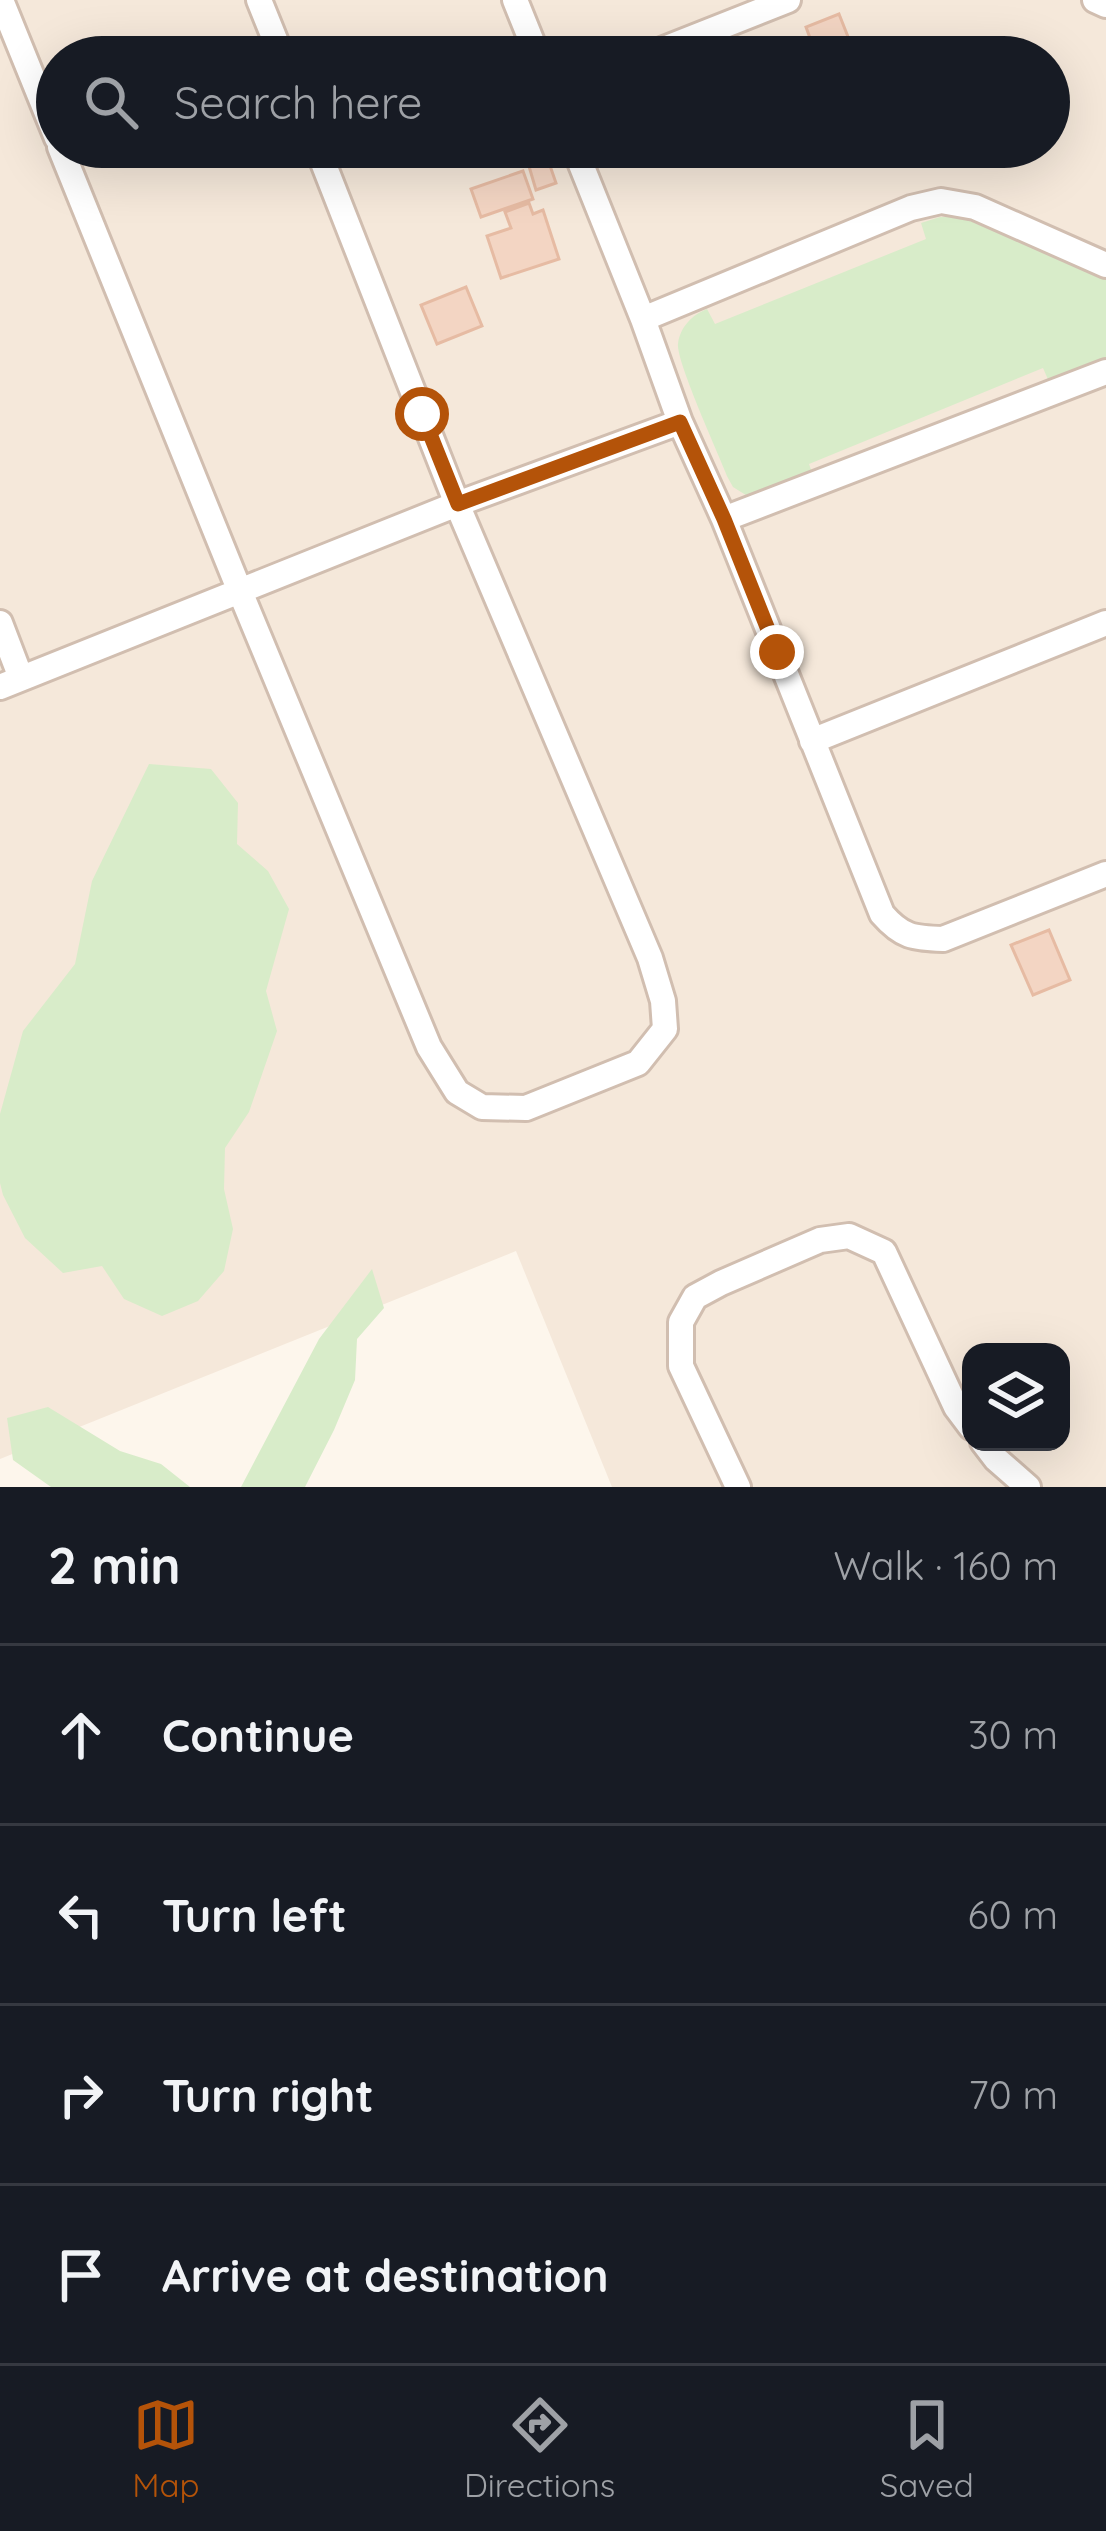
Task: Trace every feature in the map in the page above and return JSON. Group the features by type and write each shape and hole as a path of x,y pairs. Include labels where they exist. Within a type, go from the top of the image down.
{"street":[{"path":"1,0 36,87"},
{"path":"259,0 273,36"},
{"path":"515,0 530,36"},
{"path":"1095,0 1106,5"},
{"path":"693,36 773,2"},
{"path":"68,168 429,1047 457,1092 482,1107 526,1108 638,1063 665,1029 663,1001 650,958 458,504 325,168"},
{"path":"582,168 680,422 724,519 882,914 896,930 916,938 943,939 1106,874"},
{"path":"643,319 911,208 941,202 975,206 1106,265"},
{"path":"724,519 1106,372"},
{"path":"0,623 11,682 238,589 680,422"},
{"path":"812,741 1106,623"},
{"path":"739,1487 681,1366 682,1322 695,1297 820,1240 849,1236 884,1252 962,1415"},
{"path":"990,1451 1028,1487"}],"shaded area":[{"path":"0,0 1106,0 1106,1487 612,1487 516,1251 0,1459"}],"green space":[{"path":"961,217 1106,278 1106,362 1050,384 1043,368 809,464 814,478 749,497 733,487 679,354 679,338 688,322 707,309 715,324 926,239 921,223"},
{"path":"149,764 211,769 238,803 237,844 268,871 289,909 266,991 277,1031 249,1112 225,1148 224,1189 233,1229 224,1271 198,1301 162,1316 124,1299 102,1266 63,1273 25,1238 0,1183 0,1114 23,1031 75,964 92,881"},
{"path":"372,1269 384,1308 357,1339 355,1380 305,1487 241,1487 319,1339"},
{"path":"48,1407 120,1451 161,1464 190,1487 51,1487 13,1460 7,1418"}],"building":[{"path":"839,14 848,36 809,36 806,27"},
{"path":"529,168 551,168 556,183 536,190"},
{"path":"523,171 533,199 481,217 471,189"},
{"path":"529,203 533,214 543,210 559,259 501,278 487,236 511,228 505,212"},
{"path":"466,287 482,326 437,344 421,305"},
{"path":"1049,930 1070,980 1033,995 1011,945"}],"route":[{"path":"422,414 458,504 680,422 777,652"}]}
